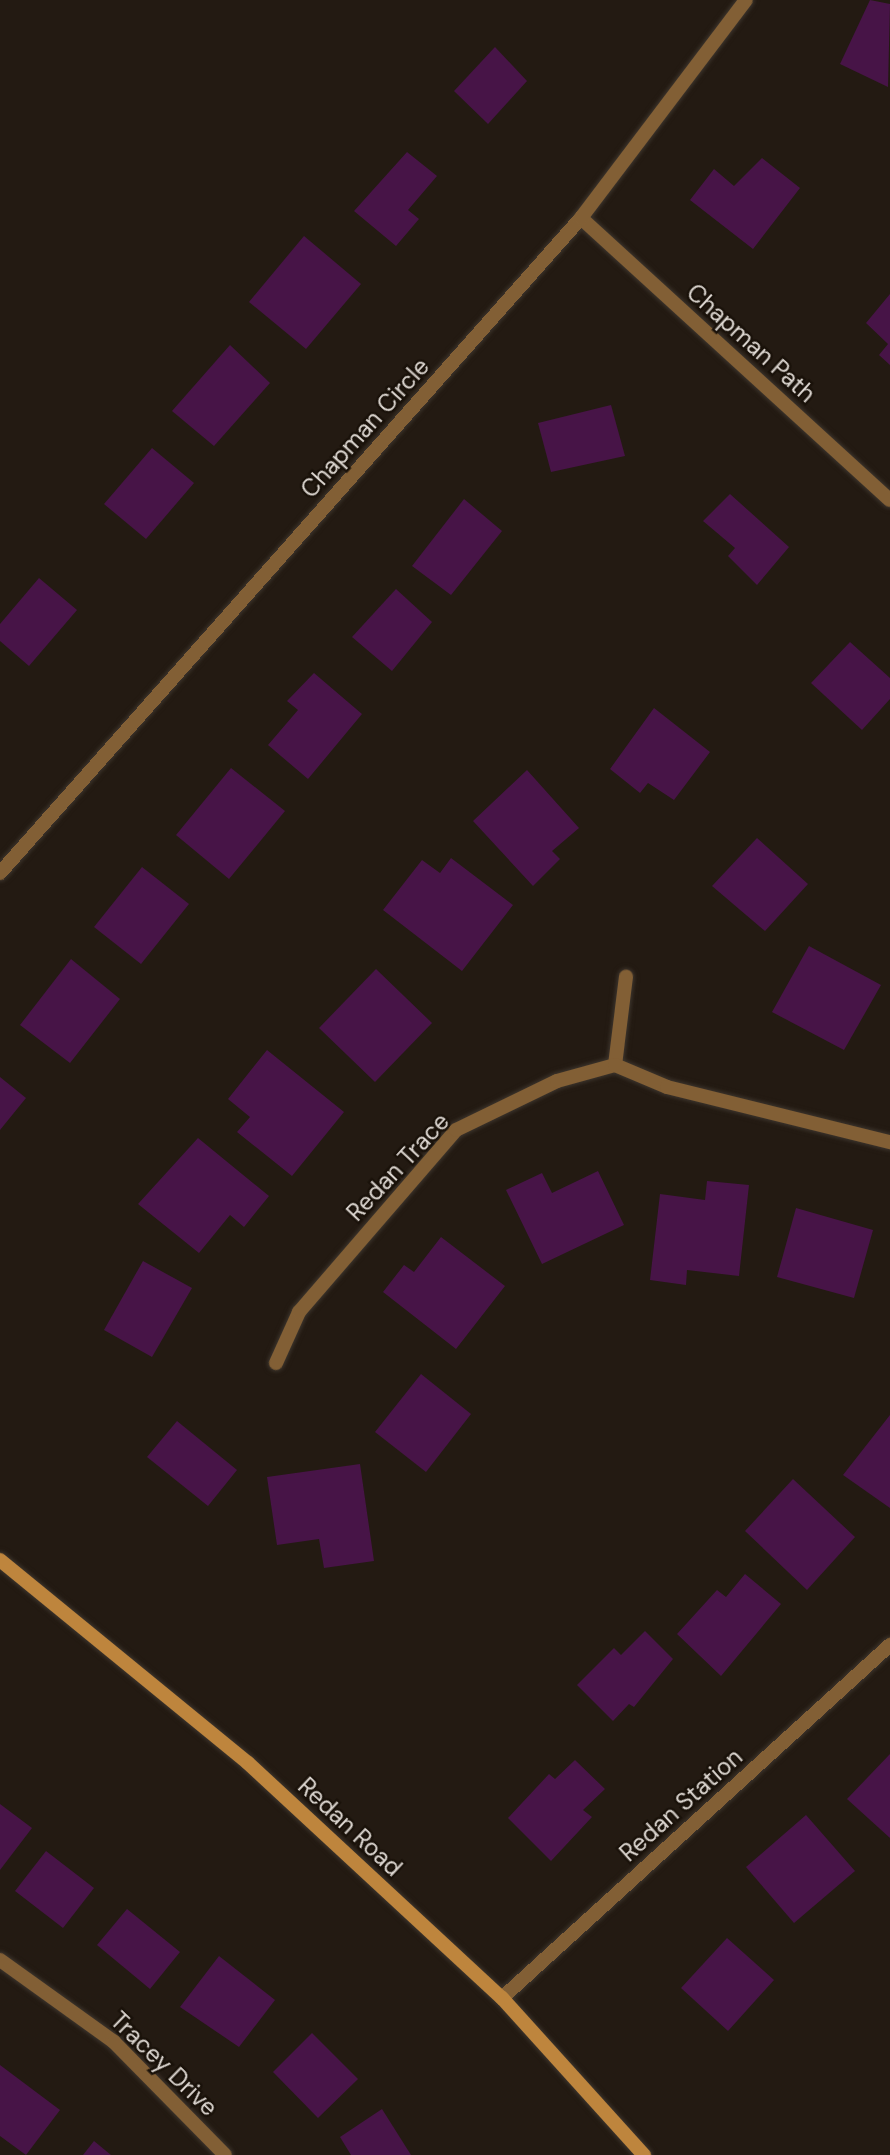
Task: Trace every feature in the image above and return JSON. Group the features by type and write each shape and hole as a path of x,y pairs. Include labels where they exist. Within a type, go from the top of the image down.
{"main road":[{"name":"Redan Road","path":"0,1560 248,1763 502,1998 644,2155"}],"street":[{"name":"Chapman Circle","path":"0,873 581,218 746,0"},
{"name":"Chapman Path","path":"581,218 890,500"},
{"path":"626,977 615,1065 667,1087 890,1142"},
{"name":"Redan Trace","path":"276,1363 299,1312 456,1130 557,1081 615,1065"},
{"name":"Redan Station","path":"502,1998 890,1645"},
{"name":"Tracey Drive","path":"0,1960 114,2042 225,2155"}],"building":[{"path":"870,0 890,4 888,87 840,64"},
{"path":"495,47 527,81 488,124 454,91"},
{"path":"407,152 437,176 408,210 419,219 396,246 354,211"},
{"path":"762,158 800,188 753,249 690,200 714,169 734,186"},
{"path":"304,236 361,284 306,349 249,302"},
{"path":"890,294 890,365 879,355 888,344 866,323"},
{"path":"230,345 270,383 214,446 172,411"},
{"path":"611,405 625,456 551,472 538,423"},
{"path":"152,448 194,483 146,539 104,504"},
{"path":"730,494 789,547 757,585 728,556 735,548 703,521"},
{"path":"464,499 502,531 451,595 412,566"},
{"path":"39,578 77,610 29,666 0,641 0,624"},
{"path":"396,589 432,622 392,671 352,637"},
{"path":"850,642 890,678 890,699 862,730 811,683"},
{"path":"314,673 362,714 308,779 268,745 298,710 287,701"},
{"path":"654,708 710,752 674,800 648,783 640,793 610,769"},
{"path":"231,768 285,811 229,879 176,835"},
{"path":"527,770 579,828 552,851 560,859 533,886 473,821"},
{"path":"757,838 808,884 765,931 712,886"},
{"path":"451,858 513,905 462,971 383,910 422,860 440,873"},
{"path":"142,867 189,904 141,964 94,927"},
{"path":"809,946 881,985 844,1050 772,1012"},
{"path":"71,959 120,999 70,1063 20,1025"},
{"path":"376,969 432,1023 375,1082 319,1028"},
{"path":"267,1050 344,1112 292,1176 237,1132 250,1117 228,1099"},
{"path":"0,1077 26,1098 0,1130"},
{"path":"198,1138 269,1196 244,1227 230,1215 199,1253 138,1204"},
{"path":"598,1171 624,1225 542,1264 506,1190 542,1173 552,1193"},
{"path":"707,1181 749,1185 739,1276 687,1270 686,1285 650,1280 660,1194 705,1200"},
{"path":"796,1208 873,1230 854,1298 777,1277"},
{"path":"441,1237 505,1286 456,1349 383,1292 404,1265 414,1272"},
{"path":"143,1261 192,1288 152,1357 104,1330"},
{"path":"421,1374 471,1414 426,1472 375,1432"},
{"path":"890,1415 890,1508 843,1475"},
{"path":"177,1421 237,1470 208,1506 147,1457"},
{"path":"360,1464 374,1561 324,1568 319,1539 277,1545 267,1477"},
{"path":"793,1479 855,1537 807,1590 745,1531"},
{"path":"745,1574 781,1604 721,1676 677,1634 717,1590 726,1597"},
{"path":"645,1631 673,1659 634,1707 629,1704 613,1721 577,1685 614,1648 621,1655"},
{"path":"890,1754 890,1838 847,1799"},
{"path":"575,1760 605,1789 583,1810 592,1817 551,1861 508,1818 549,1774 555,1779"},
{"path":"0,1804 32,1828 0,1870"},
{"path":"806,1815 855,1871 794,1923 746,1867"},
{"path":"46,1851 94,1888 63,1928 15,1891"},
{"path":"127,1909 180,1952 150,1989 97,1945"},
{"path":"727,1938 774,1980 728,2031 681,1988"},
{"path":"219,1956 275,2000 239,2047 180,2007"},
{"path":"312,2033 358,2079 318,2118 273,2072"},
{"path":"0,2065 60,2110 26,2155 0,2136"},
{"path":"382,2109 411,2155 351,2155 340,2137"},
{"path":"94,2141 111,2155 83,2155"}]}
